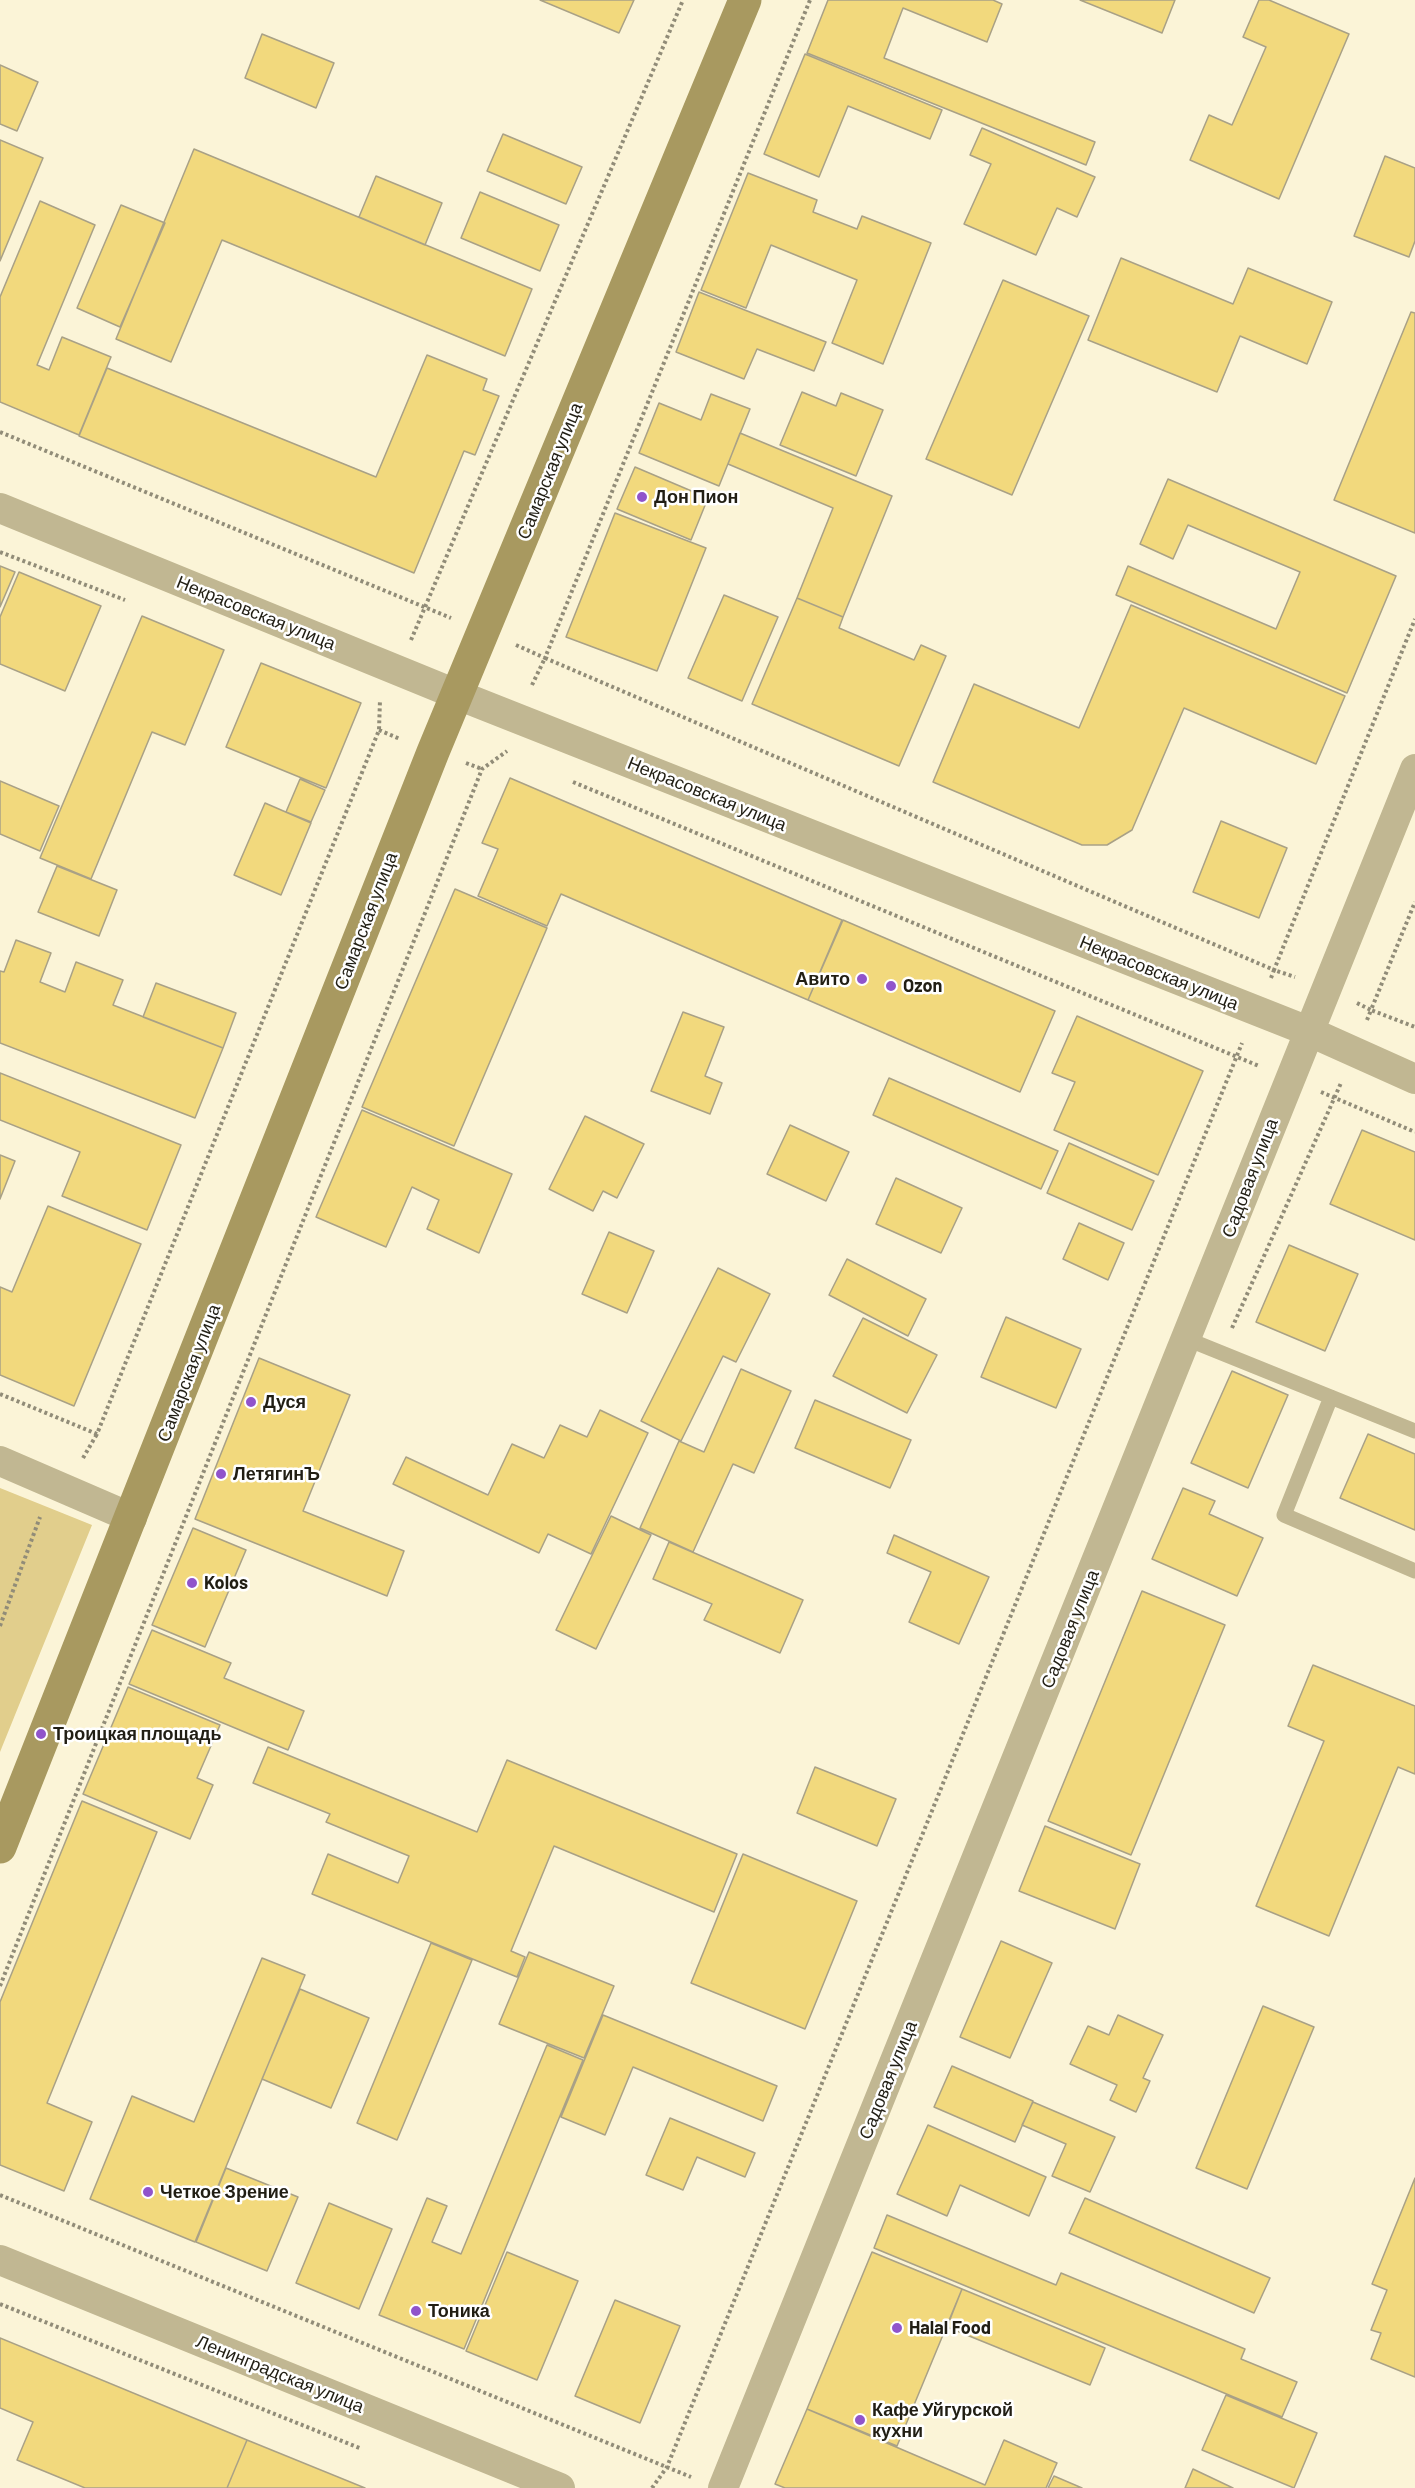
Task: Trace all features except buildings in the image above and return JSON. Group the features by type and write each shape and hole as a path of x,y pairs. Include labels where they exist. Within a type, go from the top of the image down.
{"main road":[{"name":"Самарская улица","path":"0,1847 433,752 745,0"}],"street":[{"name":"Некрасовская улица","path":"0,508 458,695 1308,1031 1415,1079"},
{"name":"Садовая улица","path":"710,2484 1187,1339 1308,1031 1415,769"},
{"path":"0,1461 132,1518"},
{"name":"Ленинградская улица","path":"0,2260 560,2488"}],"lane":[{"path":"1187,1339 1415,1431"},
{"path":"1330,1397 1284,1515 1415,1571"}],"path":[{"path":"426,608 683,0"},
{"path":"545,658 810,0"},
{"path":"0,432 484,631 1274,970"},
{"path":"0,552 134,604"},
{"path":"652,2488 667,2467 1415,619"},
{"path":"0,1626 41,1516 58,1512 65,1489 97,1434 379,730 380,699"},
{"path":"0,1986 482,769 506,754"},
{"path":"572,781 1290,1078 1415,1132"},
{"path":"1221,1353 1335,1098 1371,1010 1415,1027"},
{"path":"0,1394 97,1434"},
{"path":"0,2195 710,2484"},
{"path":"0,2304 372,2453"}],"shaded area":[{"path":"0,1488 92,1525 0,1752"}],"place":[{"name":"Дон Пион","path":"642,497"},
{"name":"Авито","path":"862,979"},
{"name":"Ozon","path":"891,986"},
{"name":"Дуся","path":"251,1402"},
{"name":"ЛетягинЪ","path":"221,1474"},
{"name":"Kolos","path":"192,1583"},
{"name":"Троицкая площадь","path":"41,1734"},
{"name":"Четкое Зрение","path":"148,2192"},
{"name":"Тоника","path":"416,2311"},
{"name":"Halal Food","path":"897,2328"},
{"name":"Кафе Уйгурской кухни","path":"860,2420"}]}
